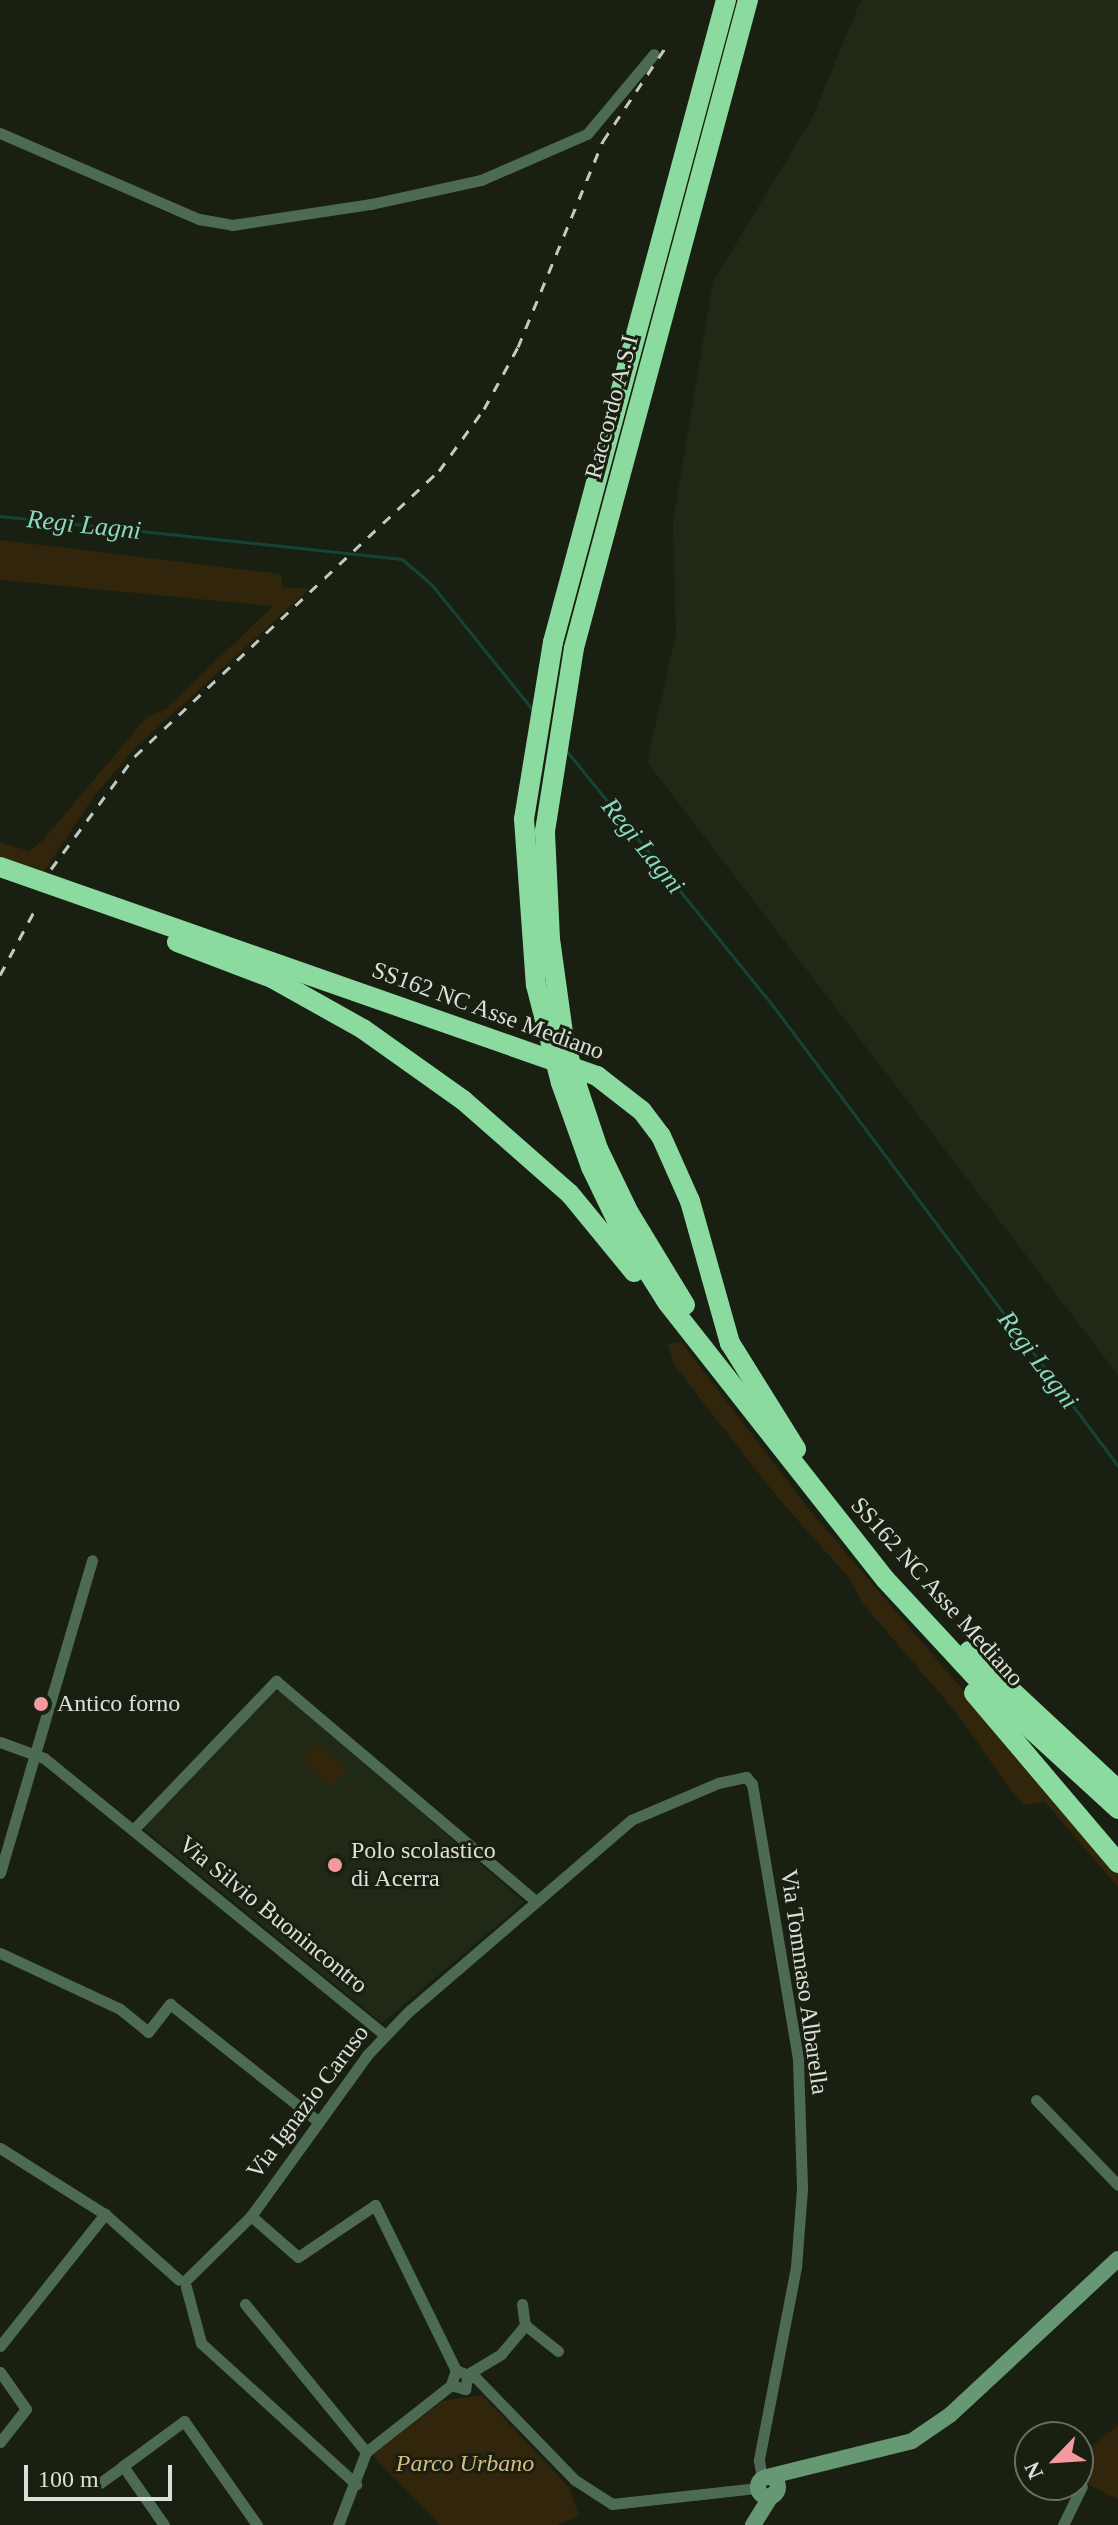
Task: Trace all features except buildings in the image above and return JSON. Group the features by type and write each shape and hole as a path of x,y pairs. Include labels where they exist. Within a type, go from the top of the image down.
{"highway":[{"name":"Raccordo A.S.I","path":"556,1039 534,972 524,819 553,642 726,0"},
{"name":"Raccordo A.S.I","path":"556,1039 545,831 574,648 748,0"},
{"name":"SS162 NC Asse Mediano","path":"0,867 36,885 272,978 363,1029 463,1100 570,1194 668,1301"},
{"name":"SS162 NC Asse Mediano","path":"0,880 36,885"},
{"name":"SS162 NC Asse Mediano","path":"60,894 597,1076 642,1111 661,1136 690,1201 714,1296 712,1351 735,1394 860,1549 984,1686 1118,1809"},
{"path":"556,1039 569,1085 668,1301 712,1351"},
{"name":"SS162 NC Asse Mediano","path":"712,1351 946,1627 1118,1790"},
{"path":"860,1549 925,1637 1118,1863"},
{"path":"946,1627 1118,1774"}],"street":[{"path":"0,133 199,219 232,225 371,204 481,180 587,134 654,54"},
{"path":"0,1873 92,1560"},
{"path":"133,1830 276,1681 535,1901"},
{"name":"Via Silvio Buonincontro","path":"0,1742 34,1755 133,1830 385,2035"},
{"name":"Via Ignazio Caruso","path":"184,2282 251,2216 385,2035 631,1820 718,1783 746,1777"},
{"name":"Via Tommaso Albarella","path":"746,1777 752,1784 798,2060 802,2189 796,2267 759,2460 766,2487"},
{"path":"0,1953 120,2009 148,2032 170,2004 319,2122"},
{"path":"1036,2100 1118,2185"},
{"path":"0,2148 105,2214 184,2282 201,2343 356,2484"},
{"path":"251,2216 298,2257 375,2205 462,2372 465,2389 451,2385"},
{"path":"0,2346 105,2214"},
{"path":"462,2372 600,2500 625,2505 730,2487 766,2487 811,2464 912,2441 950,2415 1118,2259"},
{"path":"1092,2285 1118,2271"},
{"path":"245,2304 366,2452"},
{"path":"522,2304 525,2325 558,2351"},
{"path":"338,2525 366,2452 451,2385 462,2372 501,2354 525,2325"},
{"path":"0,2372 26,2409 0,2442"},
{"path":"100,2483 184,2421 257,2525"},
{"path":"123,2466 164,2525"},
{"path":"751,2525 766,2487"},
{"path":"1063,2525 1075,2501"}],"shaded area":[{"path":"861,0 1118,0 1118,1375 647,762 676,634 673,522 713,282 813,116"},
{"name":"Polo scolastico di Acerra","path":"272,1691 282,1691 524,1902 382,2023 143,1828"}],"green space":[{"path":"0,540 281,574 282,587 309,589 136,747 94,796 41,876 0,861 0,842 29,851 43,840 147,717 167,708 273,606 0,580"},
{"path":"681,1342 813,1514 1118,1873 1118,1887 1045,1802 1025,1805 1013,1793 955,1711 863,1604 850,1579 778,1498 674,1365 668,1344"},
{"path":"317,1743 347,1770 331,1787 302,1760"},
{"name":"Parco Urbano","path":"482,2395 569,2487 579,2516 558,2525 440,2525 372,2455 442,2401"},
{"path":"1118,2425 1118,2500 1094,2487 1094,2444"}],"waterway":[{"name":"Regi Lagni","path":"0,516 402,559 432,585 532,709"},
{"name":"Regi Lagni","path":"565,749 773,1006 1118,1466"}],"railway":[{"path":"51,869 135,756 439,471 484,409 518,347 603,141 667,45"},
{"path":"0,975 37,906"}],"place":[{"name":"Antico forno","path":"41,1704"},
{"name":"Polo scolastico di Acerra","path":"335,1865"}]}
